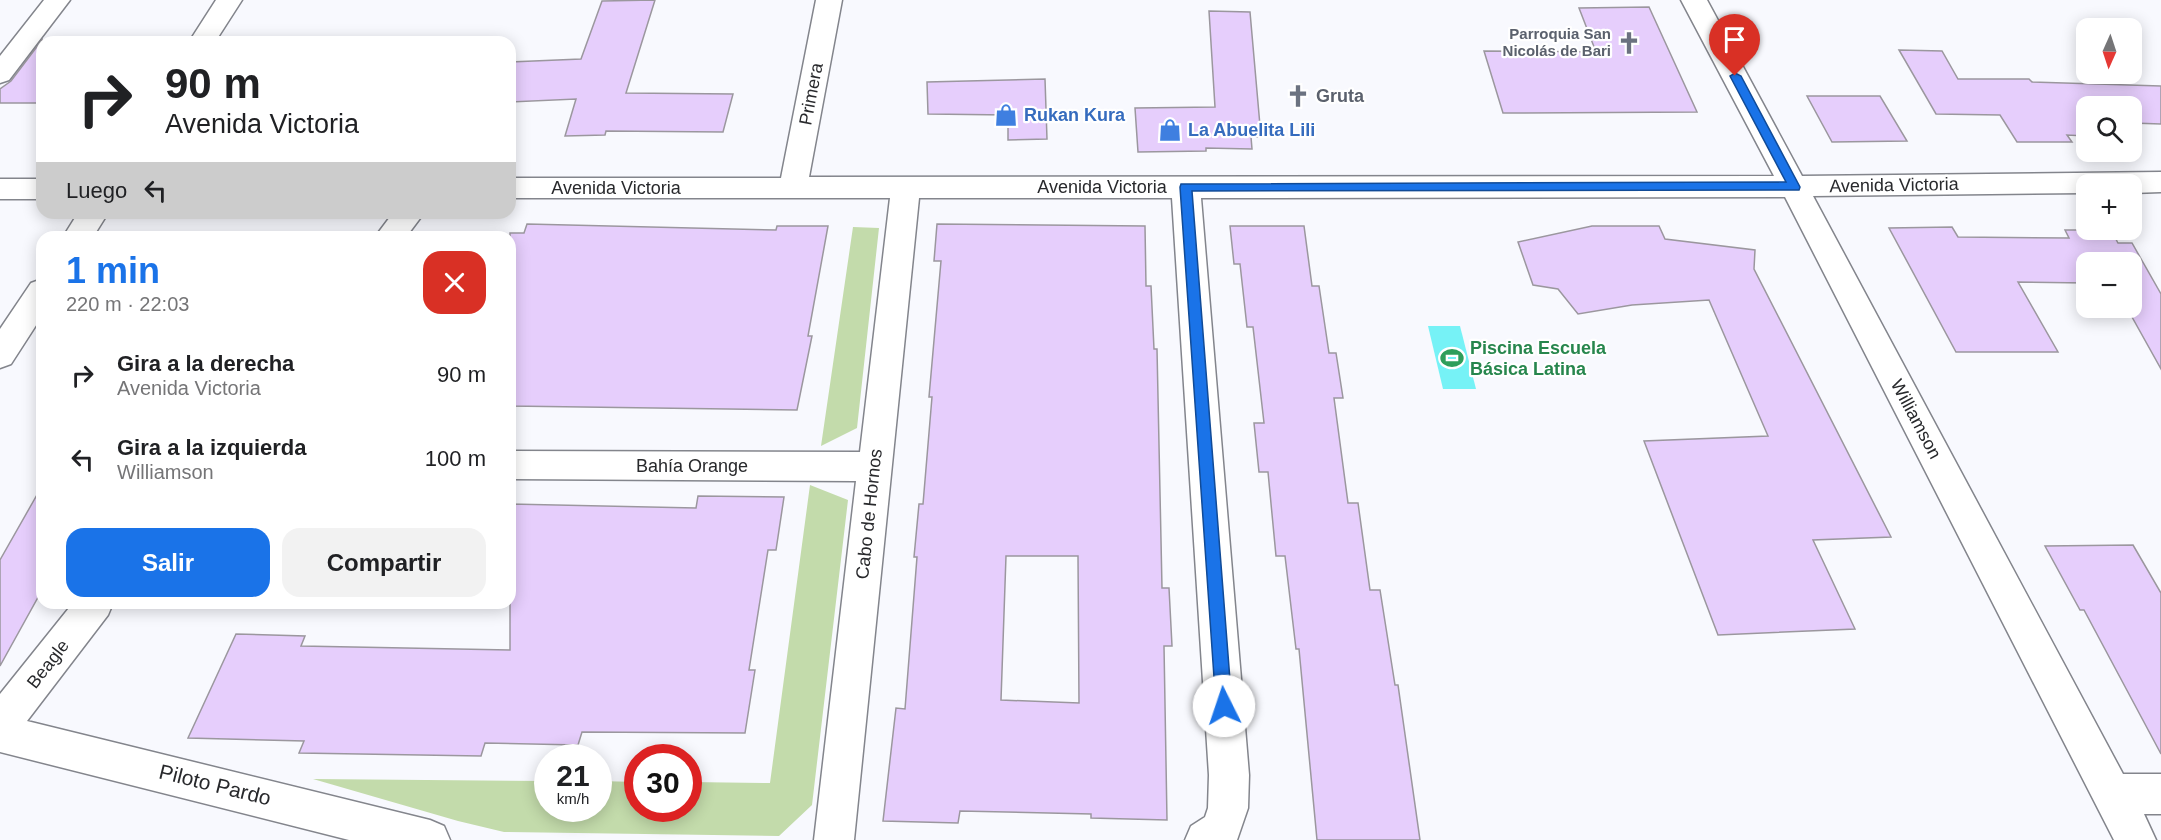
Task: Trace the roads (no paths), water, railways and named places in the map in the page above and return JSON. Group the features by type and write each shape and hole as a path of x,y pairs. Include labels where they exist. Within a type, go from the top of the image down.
{"street":[{"path":"0,74 57,0"},
{"path":"206,36 229,0"},
{"name":"Primera","path":"793,188 829,0"},
{"name":"Williamson","path":"1694,0 2136,840"},
{"name":"Avenida Victoria","path":"516,188 1794,187 2161,182"},
{"path":"1185,187 1229,774 1228,808 1213,835"},
{"name":"Cabo de Hornos","path":"834,840 906,188"},
{"path":"0,189 36,189"},
{"path":"395,231 404,219"},
{"path":"0,355 36,300"},
{"name":"Bahía Orange","path":"516,465 874,467"},
{"name":"Beagle","path":"0,725 90,609"},
{"name":"Piloto Pardo","path":"0,733 430,840"},
{"path":"2112,794 2161,794"}],"water":[{"name":"Piscina Escuela Básica Latina","path":"1428,326 1460,326 1476,389 1443,389"}],"place":[{"name":"Parroquia San Nicolás de Bari","path":"1629,43"},
{"name":"Gruta","path":"1298,96"},
{"name":"Rukan Kura","path":"1006,115"},
{"name":"La Abuelita Lili","path":"1170,130"},
{"name":"Piscina Escuela Básica Latina","path":"1452,358"}]}
